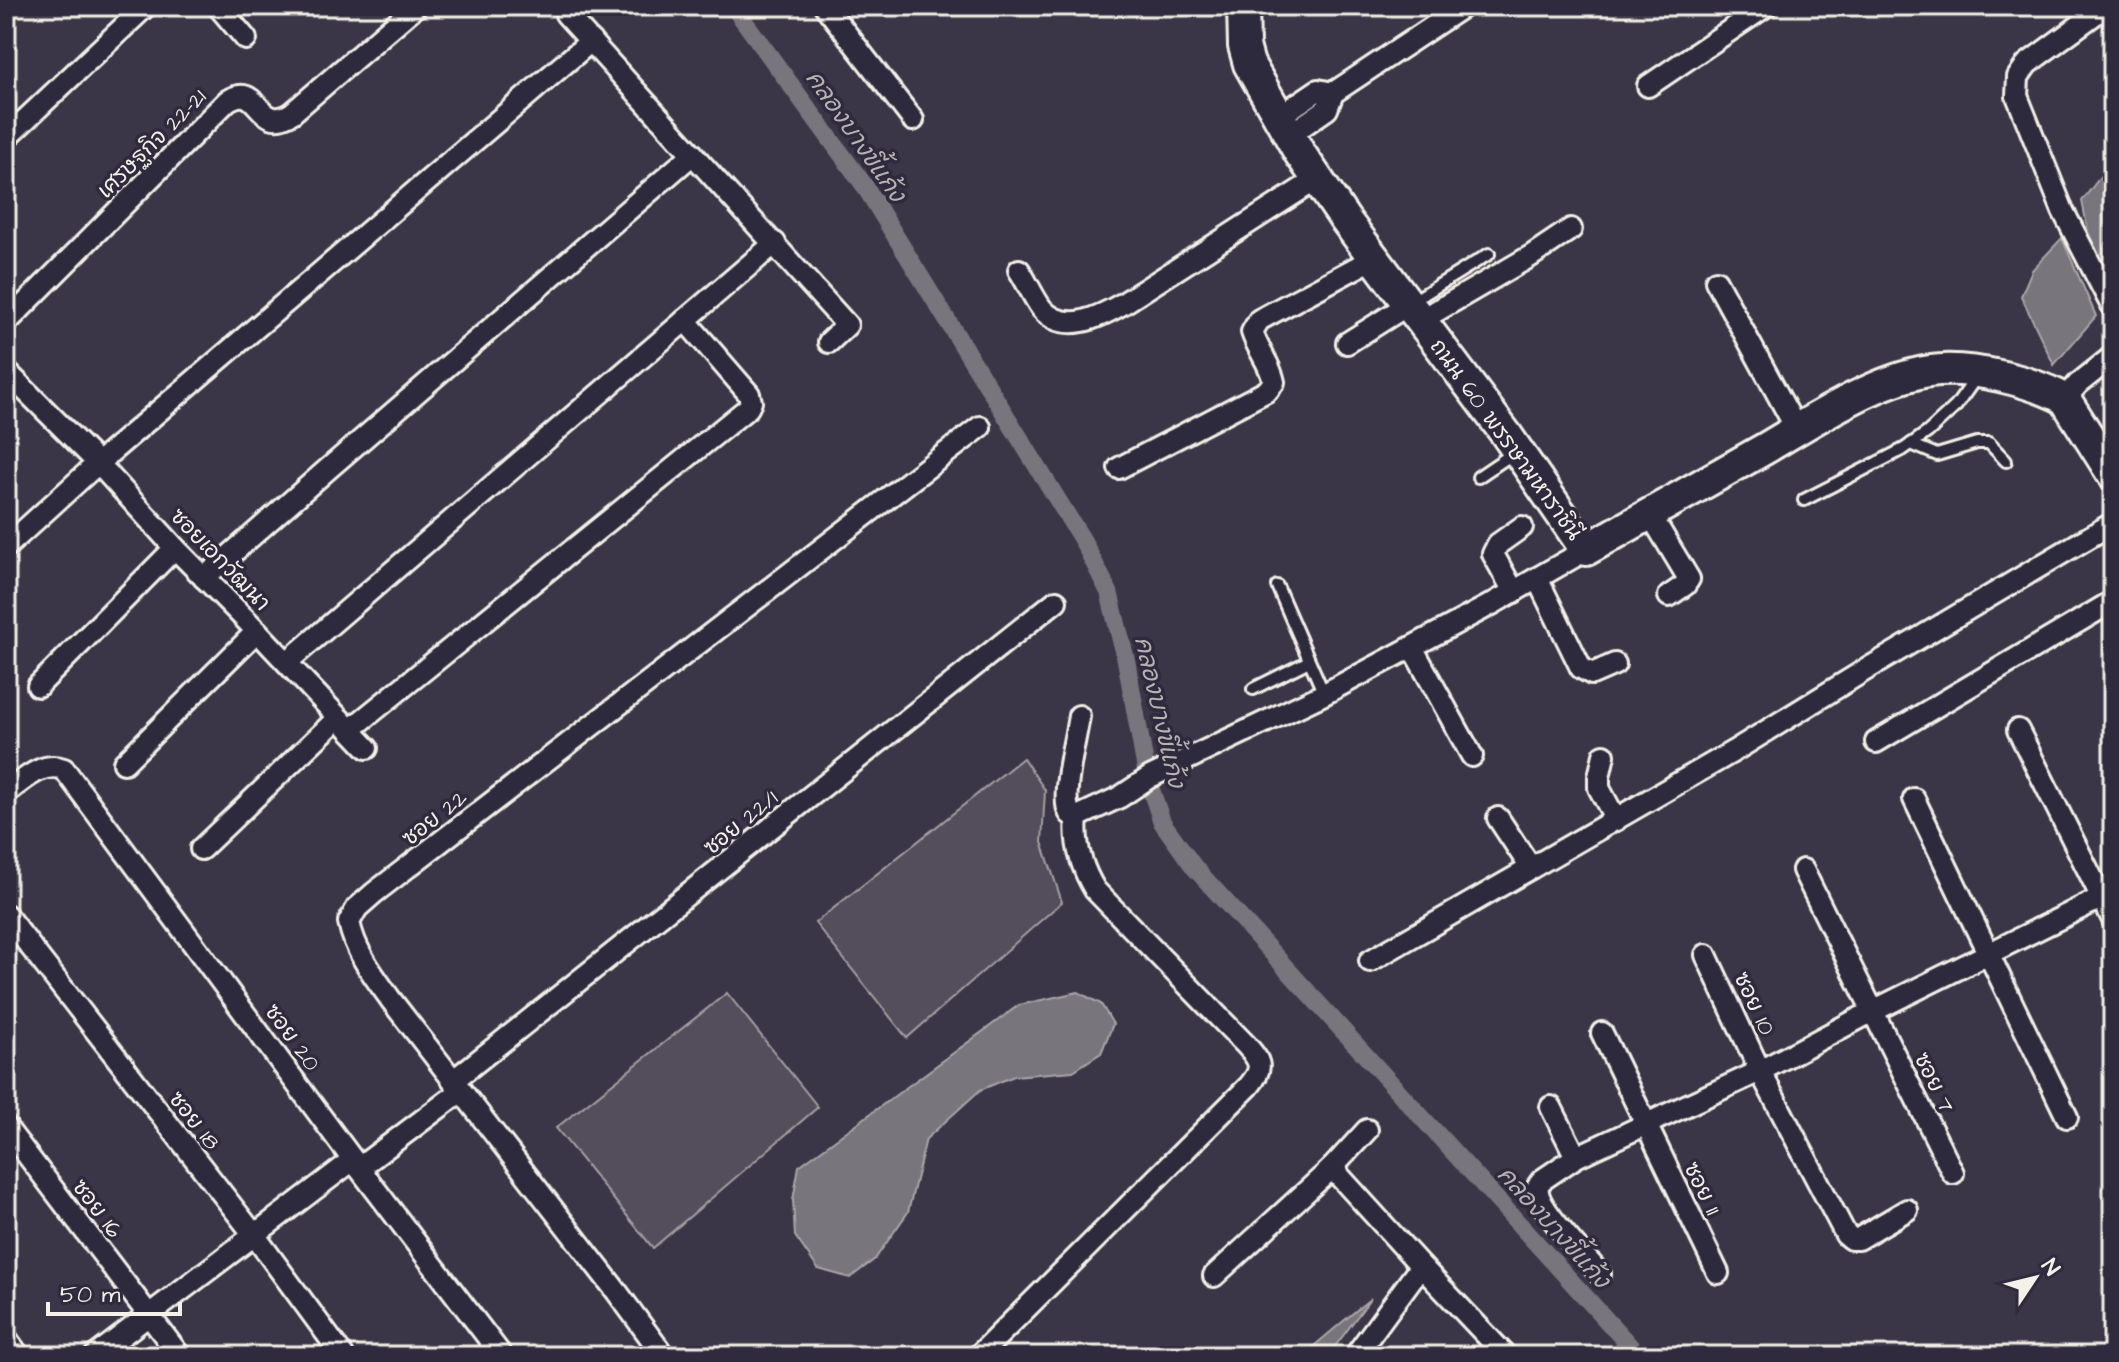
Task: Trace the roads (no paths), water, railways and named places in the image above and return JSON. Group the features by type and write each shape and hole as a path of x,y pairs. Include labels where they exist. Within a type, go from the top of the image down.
{"street":[{"path":"218,6 246,39"},
{"name":"เศรษฐกิจ 22-21","path":"6,323 227,101 244,95 271,118 282,119 416,6"},
{"path":"825,6 913,120"},
{"name":"ถนน 60 พรรษามหาราชินี","path":"1243,6 1244,46 1249,64 1283,126 1317,179 1586,550 1886,382 1931,371 1980,373 1998,375 2053,392 2065,399"},
{"path":"1283,126 1327,109 1333,93 1464,6"},
{"path":"1648,86 1766,6"},
{"path":"2106,6 2027,64 2018,77 2017,96 2063,211 2113,308"},
{"path":"6,138 134,10"},
{"path":"566,14 847,325 829,342"},
{"path":"6,547 98,463 591,41"},
{"path":"204,578 693,154"},
{"path":"1019,270 1043,309 1056,320 1084,321 1106,314 1317,179"},
{"path":"1347,343 1531,256 1571,229"},
{"path":"287,662 775,243"},
{"path":"1119,468 1267,391 1274,382 1271,368 1252,332 1259,320 1374,258"},
{"path":"1716,281 1797,430"},
{"path":"201,849 344,724 748,408 751,402 749,394 685,320"},
{"path":"2113,356 2078,384 2065,399 2113,475"},
{"name":"ซอยเอกวัฒนา","path":"6,371 98,463 367,748"},
{"name":"ซอย 22","path":"664,1356 391,1000 364,961 352,938 349,922 357,908 374,893 980,427"},
{"path":"1650,514 1689,579 1669,596"},
{"path":"1370,961 1734,751 2113,523"},
{"path":"1514,592 1493,554 1498,544 1522,527"},
{"path":"38,686 175,548"},
{"path":"1079,716 1067,786 1068,811 1077,817 1120,797 1150,777 1324,694 1586,550"},
{"path":"1537,578 1581,668 1592,674 1615,664"},
{"name":"ซอย 22/1","path":"95,1356 458,1086 1056,601"},
{"path":"1876,742 2113,601"},
{"path":"124,763 257,631"},
{"path":"1412,647 1472,756"},
{"path":"2018,730 2108,895 2113,920"},
{"path":"1604,755 1599,788 1616,820"},
{"name":"ซอย 20","path":"6,793 45,767 64,769 502,1356"},
{"path":"1914,799 2067,1117"},
{"path":"978,1356 1249,1086 1260,1066 1246,1045 1095,890 1086,876 1076,842 1077,817"},
{"path":"1498,818 1531,868"},
{"name":"ซอย 7","path":"1803,870 1953,1173"},
{"path":"1600,1274 1547,1211 1538,1192 1542,1180 1576,1157 1760,1071 1873,1011 2108,895"},
{"name":"ซอย 18","path":"6,915 255,1236 343,1356"},
{"name":"ซอย 10","path":"1706,955 1760,1071 1846,1235 1858,1239 1907,1210"},
{"name":"ซอย 11","path":"1602,1033 1718,1273"},
{"path":"1551,1107 1576,1157"},
{"name":"ซอย 16","path":"6,1127 180,1356"},
{"path":"1214,1276 1332,1168 1367,1130"},
{"path":"1332,1168 1506,1356"},
{"path":"1355,1356 1421,1266"},
{"path":"6,1338 19,1356"}],"lane":[{"path":"1415,312 1489,254"},
{"path":"1804,500 1928,432 1956,406 1980,373"},
{"path":"1911,444 1937,455 1977,443 1989,443 2006,461"},
{"path":"1478,477 1517,451"},
{"path":"1277,586 1324,694"},
{"path":"1253,689 1309,661"}],"waterway":[{"name":"คลองบางขี้แก้ง","path":"733,6 864,185 1083,541 1109,592 1126,660 1148,781 1162,822 1194,867 1639,1356"}]}
